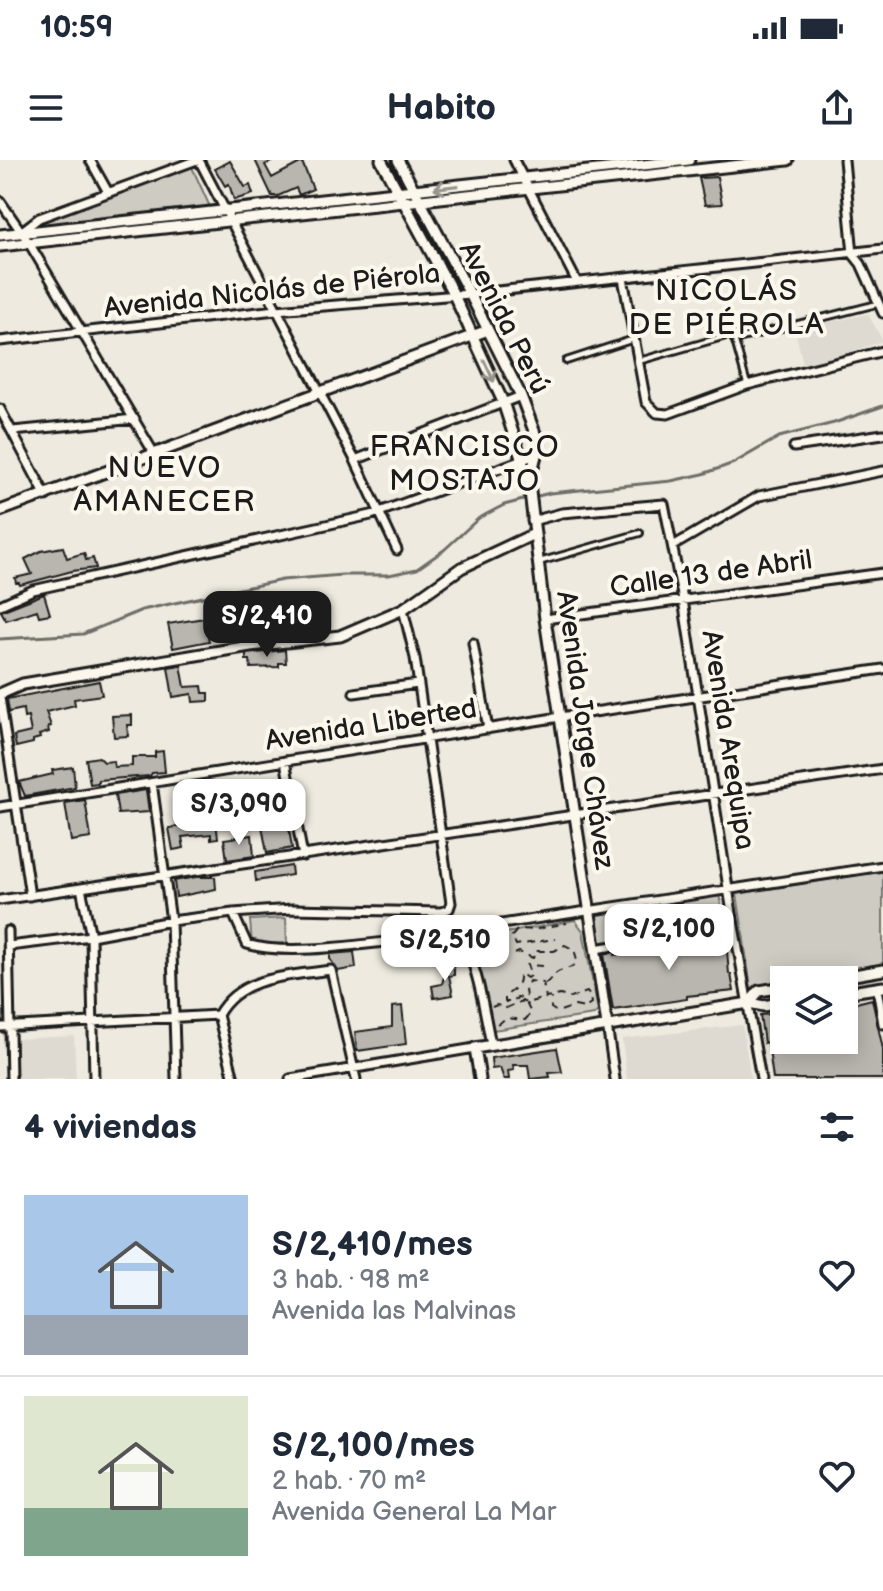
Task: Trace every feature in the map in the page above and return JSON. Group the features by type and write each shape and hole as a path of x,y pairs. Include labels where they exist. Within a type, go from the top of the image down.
{"street":[{"path":"90,160 108,192"},
{"path":"20,233 39,218 198,160 355,460 397,550"},
{"name":"Avenida Perú","path":"381,160 473,336 503,402 530,486"},
{"name":"Avenida Perú","path":"398,160 521,396 539,444 530,486"},
{"path":"514,160 577,282"},
{"path":"416,196 633,163 689,160"},
{"path":"0,235 400,197 529,189 725,164 788,160"},
{"path":"844,160 853,254 861,264 883,313"},
{"path":"633,163 641,177"},
{"path":"601,170 603,181"},
{"path":"0,201 29,243 155,455"},
{"path":"0,246 228,215"},
{"name":"Avenida Nicolás de Piérola","path":"0,341 883,249"},
{"path":"623,278 646,402 657,413 668,414 747,385 883,351"},
{"path":"0,511 488,330"},
{"path":"355,460 521,396"},
{"path":"0,409 46,496"},
{"path":"13,431 135,419"},
{"path":"794,447 883,434"},
{"path":"0,605 33,590 380,511 536,455"},
{"path":"673,546 759,496 883,471"},
{"name":"Avenida Jorge Chávez","path":"530,486 584,911 595,949 615,1079"},
{"name":"Avenida Arequipa","path":"532,518 664,504 683,600 761,1079"},
{"path":"30,896 0,696 23,684 250,646 340,636 403,609 461,568 534,534"},
{"name":"Calle 13 de Abril","path":"545,619 883,573"},
{"path":"9,946 233,913 292,909 441,912 449,909 451,903 418,684 403,609"},
{"path":"473,643 488,729"},
{"name":"Avenida Liberted","path":"0,807 560,717 699,699 883,669"},
{"path":"354,693 418,684"},
{"path":"285,761 303,856"},
{"path":"0,900 883,769"},
{"path":"152,783 171,921 176,1079"},
{"path":"495,925 883,866"},
{"path":"81,888 91,936 94,1079"},
{"path":"233,913 247,944 260,948 340,946 453,937 464,943 483,1000 491,1044"},
{"path":"595,949 734,926"},
{"path":"8,931 11,1079"},
{"path":"234,1079 218,1015 223,1005 245,987 266,979 331,970 356,1079"},
{"path":"858,974 883,970"},
{"path":"858,991 880,987 883,1024"},
{"path":"749,1003 759,991 770,989"},
{"path":"290,1079 749,1003 770,1005"},
{"path":"0,1027 218,1015"},
{"path":"475,1048 480,1079"}],"lane":[{"path":"734,340 877,304"},
{"path":"639,361 733,334 747,385"},
{"path":"566,361 634,339"},
{"path":"539,562 640,533"}],"path":[{"path":"555,939 516,945 512,936 520,929 533,930 574,922 584,911"},
{"path":"515,954 519,952 533,958 536,951 554,951 565,945 574,950 577,957 575,964 569,970 558,971 544,985"},
{"path":"543,966 527,965 531,975 527,978 519,975 519,982 513,992 505,996 505,1002 513,1002 518,997 523,999 529,981 544,985"},
{"path":"544,985 546,998"},
{"path":"489,1012 497,1005 506,1008 522,1001 526,1003 560,995 570,998 587,992 591,1004 585,1008 575,1006 557,1012 551,1008 551,998"},
{"path":"493,1022 502,1023 507,1018 525,1020 531,1013 526,1003"}],"shaded area":[{"path":"192,167 210,207 41,227 41,221"},
{"path":"868,314 883,341 804,368 795,329"},
{"path":"883,871 883,965 858,969 858,966 770,966 770,985 751,988 737,894"},
{"path":"719,894 724,923 601,945 596,913"},
{"path":"286,918 287,943 252,945 250,920"},
{"path":"575,920 583,931 598,1011 594,1015 493,1030 488,1027 471,942 454,928 470,928 484,937"},
{"path":"742,1025 751,1079 627,1079 622,1039"},
{"path":"74,1036 76,1079 16,1079 15,1039"}],"building":[{"path":"255,160 275,160 265,165 272,178 302,162 313,189 299,195 296,188 272,196"},
{"path":"230,161 245,187 250,185 253,194 234,200 229,184 225,186 215,169"},
{"path":"717,177 722,204 705,205 699,178"},
{"path":"63,547 67,558 84,553 86,560 93,558 96,568 20,585 16,583 15,578 32,574 25,559 41,551"},
{"path":"44,594 50,614 39,616 37,610 6,620 1,611"},
{"path":"292,610 292,615 309,617 310,631 264,631 253,634 253,622 258,622 258,611"},
{"path":"204,618 209,641 173,648 168,624"},
{"path":"285,650 286,663 279,663 279,667 251,668 250,660 246,660 246,654"},
{"path":"181,665 185,687 202,686 203,693 209,693 209,701 193,702 192,694 173,697 168,667"},
{"path":"99,681 102,695 74,699 75,705 46,712 51,726 48,727 49,732 39,735 40,738 33,740 33,743 16,747 14,736 31,732 23,709 9,712 7,699"},
{"path":"132,715 132,725 127,725 128,736 114,737 112,716"},
{"path":"163,751 165,772 98,780 98,783 90,784 86,759 99,757 104,762 113,761 114,767 132,766 132,757 155,757 155,752"},
{"path":"73,767 75,787 25,796 19,782 53,774 52,770"},
{"path":"146,790 149,812 118,814 115,795"},
{"path":"85,800 91,838 71,841 65,803"},
{"path":"286,810 292,848 267,853 260,815"},
{"path":"216,822 218,838 211,839 211,834 182,837 184,848 173,850 169,828"},
{"path":"252,835 254,856 227,860 224,839"},
{"path":"291,866 292,875 256,881 255,872"},
{"path":"215,877 216,889 176,897 174,881"},
{"path":"722,934 723,940 726,939 734,991 613,1010 604,954 615,952 615,955"},
{"path":"354,952 356,968 338,971 330,959 330,954"},
{"path":"454,964 454,975 449,976 453,995 434,998 432,986 442,984 445,973 441,965"},
{"path":"872,999 883,1049 883,1079 773,1079 768,1042 764,1043 760,1015 770,1014 770,1054 858,1054 858,1002"},
{"path":"402,1006 406,1044 357,1051 355,1032 392,1027 392,1007"},
{"path":"557,1048 562,1072 549,1073 550,1077 530,1079 528,1065 513,1065 514,1070 508,1071 509,1079 504,1079 500,1068 492,1069 491,1058"}],"waterway":[{"path":"534,497 671,481 703,474 734,463 779,437 883,406"},
{"path":"0,639 83,634 142,610 282,580 389,575 417,569 444,550 479,518 504,505 527,499"}],"district":[{"name":"NICOLÁS DE PIÉROLA","path":"727,308"},
{"name":"FRANCISCO MOSTAJO","path":"465,464"},
{"name":"NUEVO AMANECER","path":"165,485"}]}
